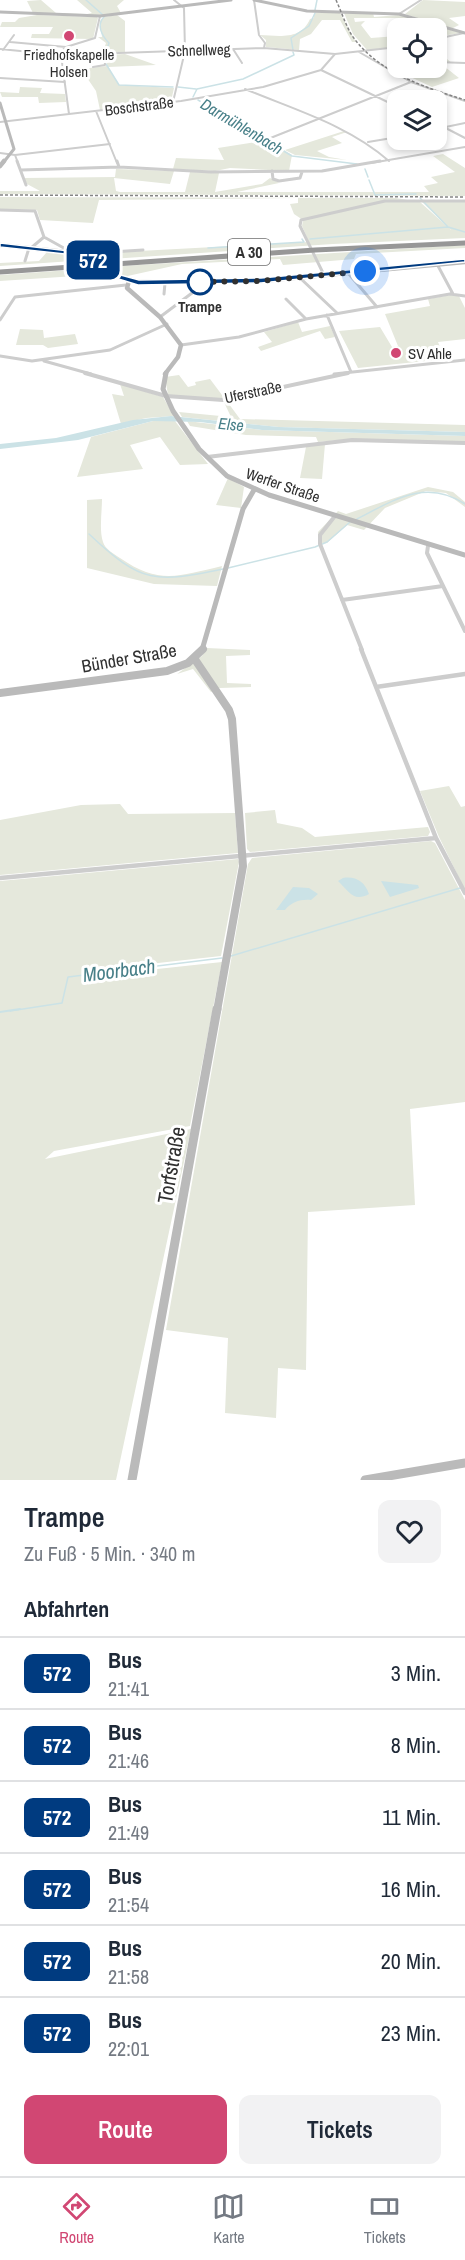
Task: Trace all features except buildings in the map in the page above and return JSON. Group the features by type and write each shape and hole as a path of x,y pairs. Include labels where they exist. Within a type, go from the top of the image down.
{"highway":[{"name":"A 30","path":"0,271 311,249 465,242"}],"main road":[{"path":"0,12 100,16 231,0"},
{"path":"254,0 307,11 399,14 464,35"},
{"path":"0,103 14,149 13,155 0,166"},
{"path":"0,245 79,254 128,283 167,324 181,345 180,354 164,376 166,396"},
{"path":"128,283 299,277 465,262"},
{"name":"Werfer Straße","path":"166,396 175,413 207,457 230,478 254,489 335,516 428,546 465,555"},
{"name":"Bünder Straße","path":"0,693 167,671 194,658 203,649 237,527 247,500 254,489"},
{"name":"Torfstraße","path":"132,1480 243,856 232,719 229,710 194,658"},
{"path":"365,1480 465,1463"}],"street":[{"path":"172,102 185,51 182,6 174,0"},
{"path":"254,0 259,33 265,43 264,48"},
{"path":"399,14 421,0"},
{"path":"10,42 66,47 95,38 100,16"},
{"path":"1,50 14,35"},
{"path":"447,37 464,35"},
{"path":"57,55 66,47"},
{"name":"Schnellweg","path":"1,50 61,56 264,48 335,54 387,49"},
{"path":"233,49 242,63"},
{"path":"358,52 411,82 465,101"},
{"path":"93,67 105,65 104,54"},
{"path":"335,54 321,70 387,103"},
{"path":"61,56 69,114"},
{"path":"447,62 465,63"},
{"name":"Boschstraße","path":"0,122 172,102 272,85 321,70"},
{"path":"0,78 65,82"},
{"path":"268,139 411,82"},
{"path":"245,89 367,142 389,161"},
{"path":"96,111 119,167"},
{"path":"447,128 465,123"},
{"path":"447,129 465,138"},
{"path":"367,142 387,139"},
{"path":"0,153 13,155 110,144"},
{"path":"21,171 119,167 211,172 341,170 465,147"},
{"path":"13,155 26,185"},
{"path":"272,171 273,179 279,181 300,178 302,172"},
{"path":"324,275 300,226 301,220 368,204 465,201"},
{"path":"0,210 35,211 44,237 70,252"},
{"path":"25,261 30,248 44,237"},
{"path":"79,254 143,250"},
{"path":"437,264 453,294"},
{"path":"348,273 377,307"},
{"path":"299,277 337,314"},
{"path":"15,297 128,283"},
{"path":"164,294 165,283"},
{"path":"160,317 200,287"},
{"path":"0,320 15,297 15,291"},
{"path":"181,345 254,334 327,315 453,294 465,296"},
{"path":"285,299 306,320"},
{"path":"327,315 351,372"},
{"path":"0,356 20,360 45,360 110,350 167,324"},
{"name":"Uferstraße","path":"45,360 166,396 227,399 317,377 465,360"},
{"path":"207,457 352,440 465,443"},
{"path":"335,516 320,535 320,544 436,838 465,893"},
{"path":"428,546 427,553 465,631"},
{"path":"342,600 443,586"},
{"path":"376,687 465,674"},
{"path":"0,878 436,838"}],"shaded area":[{"path":"41,0 56,13 87,14 92,13 77,0 124,0 117,6 121,13 98,16 33,13 27,1"},
{"path":"423,0 465,2 465,16 449,18 459,25 451,29 447,28 447,18 417,18 405,14"},
{"path":"314,13 340,13 356,42 352,42 340,20 322,20 311,34 300,39 299,50 266,47 266,40 260,35 295,34 306,26 310,19 314,18"},
{"path":"344,13 373,13 374,17 399,15 409,18 354,18 355,22 365,21 361,25 371,38 387,37 387,48 367,50 353,34"},
{"path":"37,15 98,18 93,39 31,38 32,34 49,34 53,27 0,27 2,22 15,22 19,18"},
{"path":"117,15 125,21 125,52 107,53 104,49 106,43 98,37 102,37 100,21 104,17"},
{"path":"447,29 461,33 448,35"},
{"path":"125,54 156,65 108,67 119,85 174,88 171,101 100,110 96,91 81,69 107,66 106,55"},
{"path":"447,69 459,78 432,87 413,78 447,78"},
{"path":"20,87 42,88 40,93 65,94 66,102 39,103 38,97 2,97 0,92 19,93"},
{"path":"215,109 292,155 289,171 230,168 215,171 173,169 176,158 224,160 218,148 262,141"},
{"path":"347,132 332,137 342,143 317,151 329,157 347,160 295,155 285,150"},
{"path":"443,154 465,168 465,196 0,194 0,191 40,191 27,184 24,178 115,177 116,169 174,171 170,184 114,178 116,191 120,192 185,192 190,172 219,173 215,192 262,184 270,178 279,183 237,192 429,192 424,186 438,183 431,177 455,172 433,156"},
{"path":"0,197 396,198 420,202 451,230 422,202 465,202 465,238 333,244 96,260 83,254 309,242 302,226 303,220 294,214 290,204 298,203 298,198 99,200 93,223 40,220 37,210 0,209"},
{"path":"465,245 465,248 356,254 354,259 283,265 280,259 182,264 123,277 106,267"},
{"path":"47,252 70,254 87,260 0,266 0,263 39,261"},
{"path":"98,268 106,274 0,281 0,275"},
{"path":"459,296 465,308 465,339 438,342 445,359 358,368 339,331 380,327 392,347 398,346 385,314 430,306 428,299"},
{"path":"298,322 302,332 330,326 335,337 325,339 320,331 261,351 258,347 272,342 264,332"},
{"path":"20,329 43,330 44,338 75,334 78,344 48,348 43,345 16,345"},
{"path":"179,375 188,387 196,385 195,382 210,379 225,399 168,395 165,377"},
{"path":"120,384 163,397 174,416 146,418 121,424 112,394 124,396"},
{"path":"223,400 226,400 240,419 465,425 465,432 279,427 182,417 179,412 231,417"},
{"path":"153,421 175,421 208,464 180,465 160,437 130,445 143,469 77,477 91,437"},
{"path":"187,421 262,430 465,436 465,442 351,439 318,442 316,437 246,435 190,426"},
{"path":"325,444 322,479 300,478 306,447"},
{"path":"228,478 244,487 241,508 216,505"},
{"path":"428,487 453,492 465,502 465,507 446,493 426,491 385,508 364,530 347,525 327,543 319,544 318,532 338,511 346,514"},
{"path":"102,499 103,542 113,553 134,567 158,575 181,575 222,566 217,586 154,584 87,568 87,500"},
{"path":"207,648 250,650 250,655 226,656 227,683 251,684 251,687 220,688 211,692 193,669 177,674 202,656"},
{"path":"449,786 461,807 465,806 465,890 420,791"},
{"path":"120,804 128,814 235,813 238,853 0,875 0,820 81,805"},
{"path":"275,810 277,823 302,828 315,837 428,827 430,832 428,836 250,852 247,849 245,813"},
{"path":"431,841 435,843 465,900 465,1102 410,1109 415,1205 308,1212 306,1370 278,1368 276,1418 225,1413 228,1338 166,1330 248,864 252,858"},
{"path":"238,859 221,956 149,964 148,970 222,962 190,1126 54,1151 45,1159 191,1129 116,1480 0,1480 0,881"}],"water":[{"name":"Else","path":"171,416 279,427 465,432 465,436 262,430 200,422 153,421 78,440 0,449 0,444 56,438 133,420"},
{"path":"343,878 359,881 369,894 359,897 351,894 338,881"},
{"path":"381,881 418,885 419,888 390,897"},
{"path":"293,887 309,888 318,894 311,900 293,903 285,910 276,910"}],"waterway":[{"path":"86,0 103,15"},
{"name":"Darmühlenbach","path":"315,10 317,0"},
{"name":"Darmühlenbach","path":"293,50 291,38 309,26 315,13"},
{"path":"104,17 100,27 109,43 106,52"},
{"name":"Darmühlenbach","path":"193,97 197,89 243,79 294,55 293,52"},
{"path":"106,64 119,85 173,87"},
{"path":"178,87 196,89"},
{"name":"Darmühlenbach","path":"198,100 292,156 357,164"},
{"name":"Darmühlenbach","path":"365,169 368,177"},
{"name":"Darmühlenbach","path":"369,180 375,195 416,194"},
{"name":"Darmühlenbach","path":"420,198 448,227"},
{"path":"310,239 448,227"},
{"name":"Darmühlenbach","path":"448,227 465,232"},
{"path":"208,248 304,242 302,239"},
{"path":"357,519 397,499 423,492 451,496 465,504"},
{"path":"228,568 315,547 327,542 350,522"},
{"path":"89,534 123,563 150,576 181,576 223,569"},
{"name":"Moorbach","path":"231,956 460,888"},
{"name":"Moorbach","path":"10,1011 62,1003 68,977 222,958"},
{"name":"Moorbach","path":"0,1012 20,1009"}],"railway":[{"path":"336,0 351,34 374,59 402,76 433,90 465,100"},
{"path":"0,195 465,197"}],"bus line":[{"name":"572","path":"0,245 75,253 93,260 122,279 138,282 261,281 465,262"}],"place":[{"name":"Friedhofskapelle Holsen","path":"69,36"},
{"name":"Trampe","path":"200,282"},
{"name":"SV Ahle","path":"396,353"}],"route":[{"path":"200,282 196,282 261,281 365,271"}]}
